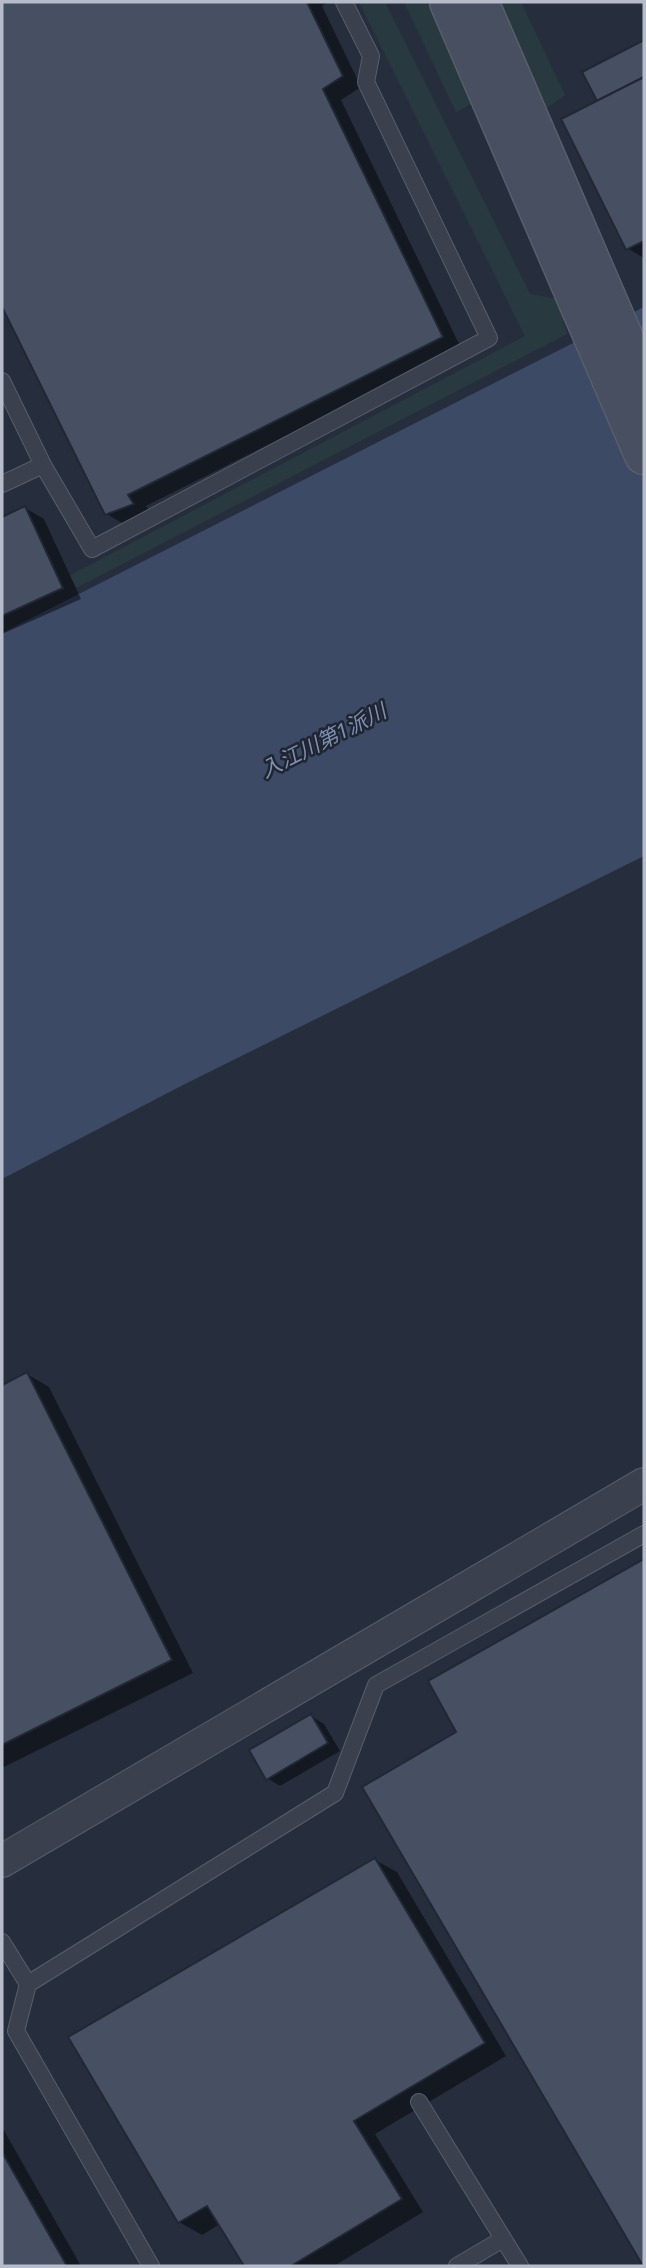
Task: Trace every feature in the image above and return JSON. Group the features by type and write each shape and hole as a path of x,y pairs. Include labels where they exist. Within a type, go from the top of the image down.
{"street":[{"path":"449,2 600,316 644,385"},
{"path":"479,2 600,316 644,455"},
{"path":"2,1861 644,1484"}],"lane":[{"path":"2,381 43,465 92,549 489,338 366,82 371,56 344,2"},
{"path":"2,484 43,465"},
{"path":"151,2266 16,2031 29,1984 335,1793 376,1685 644,1534"},
{"path":"2,1942 29,1984"},
{"path":"419,2102 520,2266"},
{"path":"457,2266 503,2239"}],"shaded area":[{"path":"359,2 385,2 530,294 557,299 567,334 76,588 69,576 525,336"},
{"path":"404,2 427,2 473,103 456,112"},
{"path":"498,2 521,2 565,95 547,108"}],"water":[{"name":"入江川第1派川","path":"644,307 644,856 183,1085 2,1179 2,633"}],"building":[{"path":"2,2 307,2 343,76 323,89 443,337 128,495 134,504 105,515 2,307"},
{"path":"644,40 644,77 597,101 582,72"},
{"path":"644,77 644,241 626,250 561,119"},
{"path":"25,506 63,588 2,616 2,517"},
{"path":"27,1372 172,1660 2,1745 2,1385"},
{"path":"644,1559 643,2266 362,1787 456,1732 428,1681"},
{"path":"311,1714 328,1743 266,1780 249,1750"},
{"path":"375,1858 485,2043 354,2121 402,2199 291,2266 244,2266 207,2206 178,2223 68,2037"},
{"path":"2,2152 67,2266 2,2266"}]}
